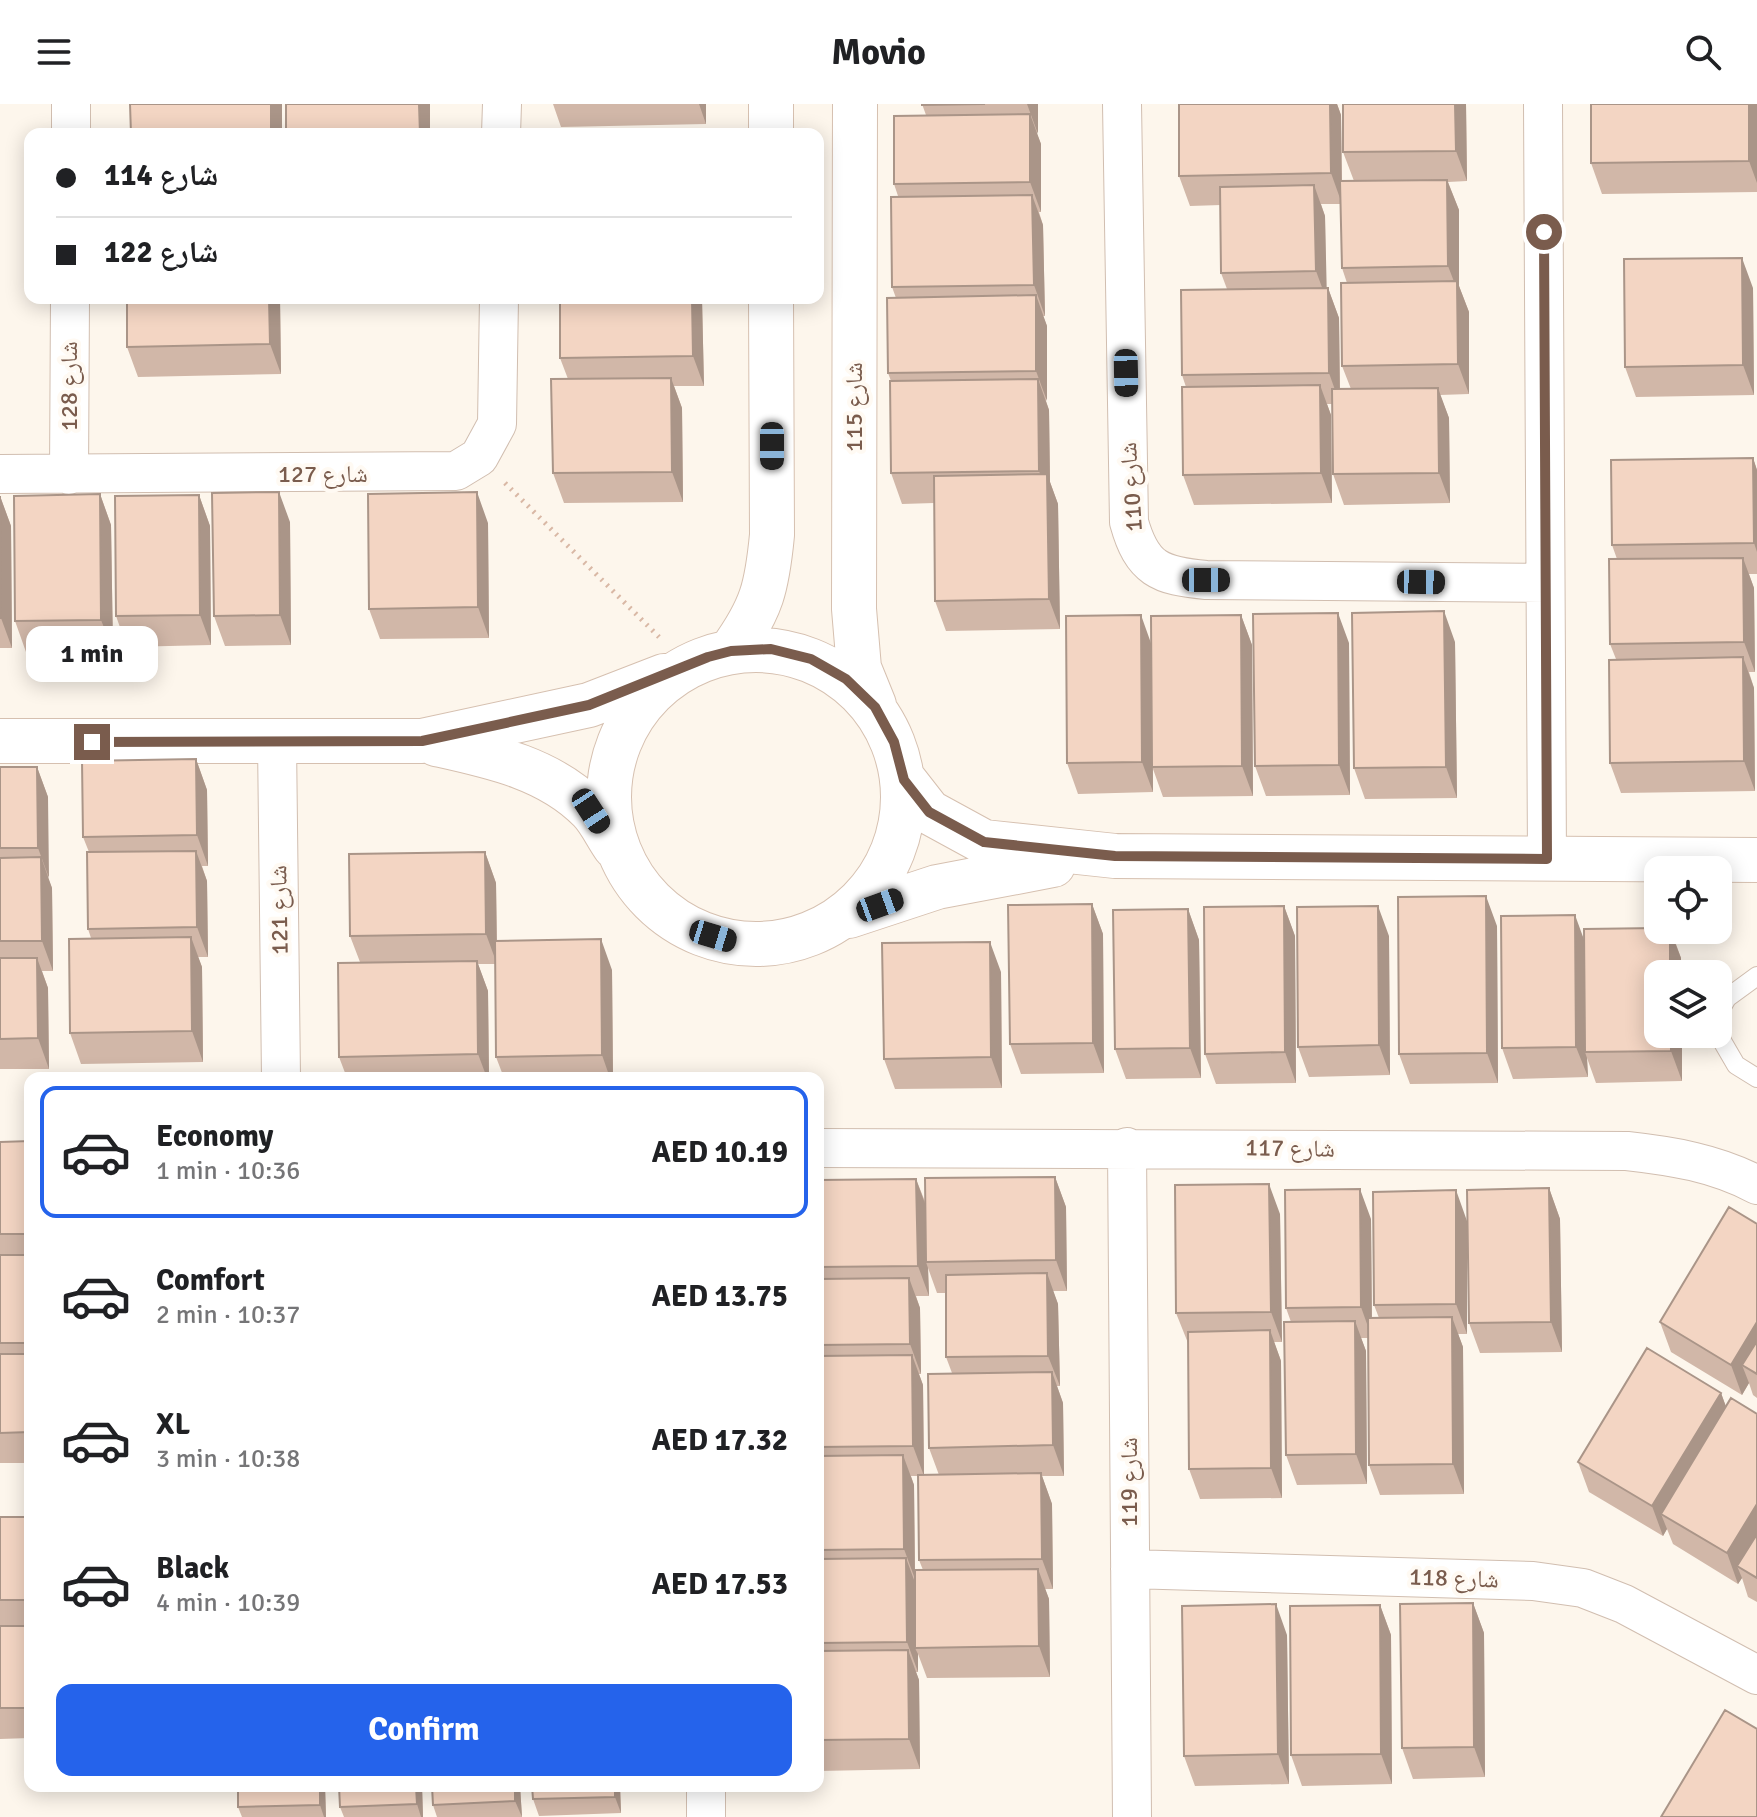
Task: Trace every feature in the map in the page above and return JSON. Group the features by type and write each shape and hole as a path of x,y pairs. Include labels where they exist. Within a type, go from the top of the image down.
{"street":[{"path":"71,104 71,128"},
{"path":"501,128 502,104"},
{"path":"771,104 771,128"},
{"name":"شارع 115","path":"855,104 854,609 859,668 875,707"},
{"name":"شارع 110","path":"1122,104 1129,522 1142,556 1158,571 1178,578 1206,580 1544,583"},
{"path":"1543,104 1547,859"},
{"name":"شارع 128","path":"69,475 70,304"},
{"path":"479,457 497,424 499,304"},
{"path":"731,651 754,619 769,568 772,535 771,304"},
{"name":"شارع 127","path":"0,474 445,473 479,457"},
{"path":"0,741 422,741 589,705 731,651 771,649 811,659 846,679 875,707 894,742 904,780 900,833 877,882 839,919"},
{"path":"618,852 608,799 617,745 645,699 688,666"},
{"path":"422,741 511,761 541,776 591,811 645,897 688,929 738,944 791,941 839,919 900,897 978,877 1115,856"},
{"name":"شارع 121","path":"277,742 281,1072"},
{"path":"904,780 929,812 984,842 1115,856 1757,860"},
{"name":"شارع 119","path":"1127,1147 1132,1817"},
{"name":"شارع 117","path":"824,1148 1627,1151 1670,1156 1716,1167 1757,1185"},
{"name":"شارع 118","path":"1130,1569 1533,1581 1583,1588 1661,1623 1757,1675"},
{"path":"706,1792 706,1817"}],"lane":[{"path":"1732,994 1757,976"},
{"path":"1726,1048 1736,1065 1757,1078"}],"path":[{"path":"479,457 688,666"}],"building":[{"path":"130,104 271,104 271,128 131,128"},
{"path":"286,104 419,104 420,128 286,128"},
{"path":"1179,104 1330,104 1331,173 1179,176"},
{"path":"1343,104 1455,104 1456,151 1343,152"},
{"path":"1591,104 1749,104 1749,161 1591,163"},
{"path":"1030,114 1030,182 894,184 894,116"},
{"path":"1447,180 1448,266 1342,268 1340,181"},
{"path":"1314,185 1316,271 1221,273 1220,187"},
{"path":"1032,195 1034,285 892,287 891,197"},
{"path":"1742,258 1743,365 1625,367 1624,259"},
{"path":"1457,281 1458,364 1342,366 1341,283"},
{"path":"1328,288 1329,373 1182,375 1181,290"},
{"path":"1036,295 1036,371 888,373 887,298"},
{"path":"127,304 269,304 270,344 127,347"},
{"path":"560,304 692,304 693,356 560,358"},
{"path":"671,378 672,472 553,473 551,379"},
{"path":"1038,379 1039,471 891,473 890,381"},
{"path":"1320,385 1321,473 1183,475 1182,387"},
{"path":"1438,388 1439,473 1333,474 1332,389"},
{"path":"1753,458 1754,543 1612,545 1611,460"},
{"path":"1047,474 1049,599 935,601 934,476"},
{"path":"279,492 280,615 214,616 212,493"},
{"path":"477,492 478,607 369,609 368,494"},
{"path":"100,494 101,620 15,621 14,496"},
{"path":"199,495 200,615 116,616 115,496"},
{"path":"0,496 1,618 0,618"},
{"path":"1743,558 1744,642 1610,644 1609,559"},
{"path":"1444,611 1446,767 1354,768 1352,613"},
{"path":"1338,613 1339,765 1255,766 1253,614"},
{"path":"1141,615 1142,762 1067,763 1066,616"},
{"path":"1241,615 1242,766 1152,767 1151,616"},
{"path":"1743,657 1744,761 1610,763 1609,660"},
{"path":"196,759 197,835 83,837 82,761"},
{"path":"0,767 37,767 38,848 0,848"},
{"path":"196,851 197,927 88,929 87,852"},
{"path":"485,852 486,934 350,936 349,854"},
{"path":"41,857 42,941 0,941 0,858"},
{"path":"1486,896 1487,1053 1399,1054 1398,897"},
{"path":"1092,904 1093,1043 1010,1044 1008,905"},
{"path":"1284,906 1285,1052 1205,1054 1204,907"},
{"path":"1378,906 1379,1045 1298,1047 1297,907"},
{"path":"1188,909 1190,1048 1115,1049 1113,910"},
{"path":"1575,915 1576,1047 1502,1048 1501,916"},
{"path":"1644,928 1644,944 1670,944 1670,960 1644,960 1644,1048 1671,1048 1671,1051 1585,1052 1584,929"},
{"path":"191,937 192,1031 70,1033 69,939"},
{"path":"601,939 602,1055 496,1057 495,941"},
{"path":"990,942 991,1057 884,1059 882,943"},
{"path":"0,958 37,958 38,1038 0,1039"},
{"path":"477,961 478,1054 339,1057 338,963"},
{"path":"24,1141 24,1234 0,1234 0,1142"},
{"path":"1055,1177 1056,1260 926,1262 925,1178"},
{"path":"916,1179 918,1266 824,1267 824,1180"},
{"path":"1269,1184 1271,1312 1176,1313 1175,1185"},
{"path":"1549,1188 1551,1322 1469,1323 1467,1190"},
{"path":"1360,1189 1361,1307 1286,1308 1285,1190"},
{"path":"1456,1190 1456,1304 1374,1305 1373,1192"},
{"path":"1729,1207 1757,1224 1757,1322 1731,1365 1660,1322"},
{"path":"0,1255 24,1255 24,1343 0,1343"},
{"path":"1047,1273 1048,1356 946,1357 946,1275"},
{"path":"909,1278 910,1344 824,1345 824,1279"},
{"path":"1452,1317 1453,1464 1369,1465 1368,1318"},
{"path":"1355,1321 1356,1454 1286,1455 1284,1322"},
{"path":"1270,1330 1271,1468 1189,1469 1188,1332"},
{"path":"1757,1341 1757,1374 1742,1365"},
{"path":"1647,1348 1721,1393 1652,1506 1578,1462"},
{"path":"0,1354 24,1354 24,1432 0,1433"},
{"path":"912,1355 913,1446 824,1447 824,1356"},
{"path":"1052,1372 1053,1445 929,1448 928,1374"},
{"path":"1731,1398 1757,1414 1757,1504 1727,1553 1661,1514"},
{"path":"903,1455 904,1549 824,1550 824,1456"},
{"path":"1041,1473 1042,1559 919,1560 918,1475"},
{"path":"0,1517 24,1517 24,1600 0,1600"},
{"path":"1757,1534 1757,1578 1737,1566"},
{"path":"906,1558 907,1642 824,1643 824,1559"},
{"path":"1038,1569 1039,1646 915,1648 915,1570"},
{"path":"1473,1603 1474,1747 1402,1748 1400,1604"},
{"path":"1276,1604 1278,1754 1184,1756 1182,1606"},
{"path":"1380,1605 1381,1754 1291,1755 1290,1606"},
{"path":"0,1626 24,1626 24,1708 0,1708"},
{"path":"908,1650 909,1739 824,1740 824,1651"},
{"path":"1725,1710 1757,1729 1757,1817 1661,1817"},
{"path":"238,1792 320,1792 320,1805 238,1807"},
{"path":"339,1792 416,1792 417,1804 340,1807"},
{"path":"432,1792 515,1792 515,1801 433,1805"},
{"path":"532,1792 615,1792 615,1797 533,1799"}],"route":[{"path":"92,742 422,741 589,705 708,657 731,651 771,649 811,659 846,679 875,707 894,742 904,780 929,812 984,842 1115,856 1547,859 1544,232"}]}
